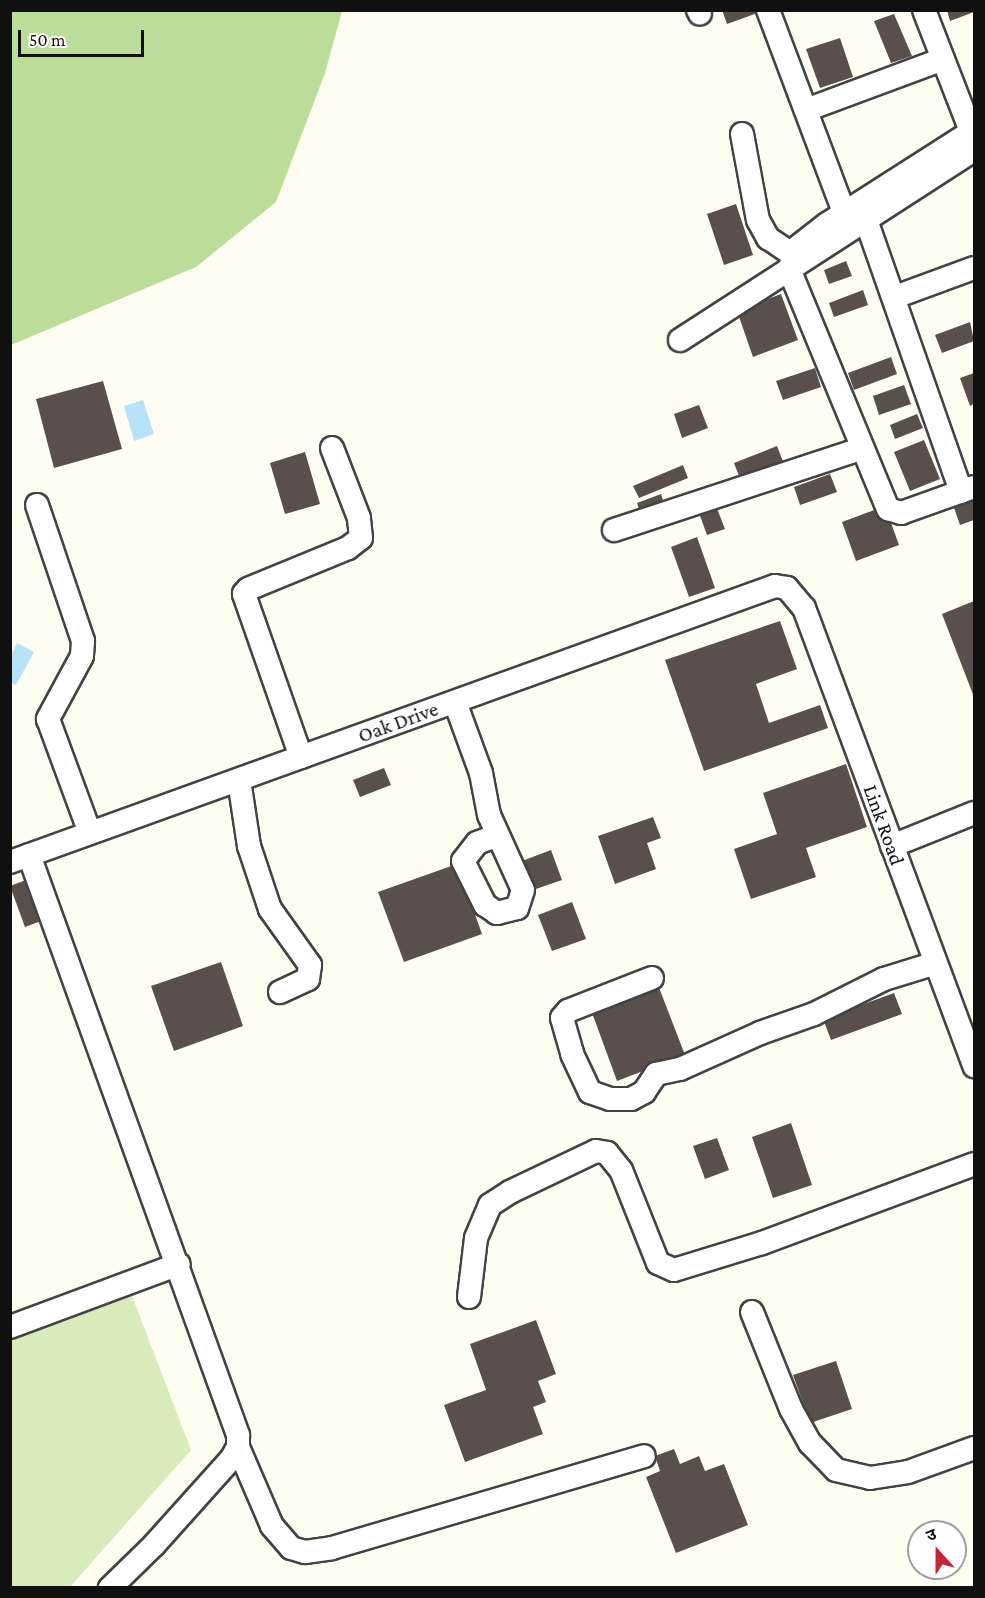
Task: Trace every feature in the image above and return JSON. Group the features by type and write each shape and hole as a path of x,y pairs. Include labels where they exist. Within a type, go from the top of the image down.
{"street":[{"path":"742,134 758,220 768,238 791,262 861,449 892,513 901,513 968,489 895,297 854,221 806,110 768,10"},
{"path":"680,340 974,138 924,10"},
{"path":"806,110 943,59"},
{"path":"895,297 975,268"},
{"path":"301,757 243,594 248,589 348,548 361,538 359,518 332,448"},
{"path":"614,530 861,449"},
{"path":"37,505 83,641 82,656 48,719 90,833"},
{"name":"Oak Drive","path":"20,859 775,586 787,588"},
{"name":"Link Road","path":"787,588 804,608 975,1066"},
{"path":"455,702 475,754 498,835"},
{"path":"239,780 249,846 270,909 310,965 308,979 280,992"},
{"path":"892,846 975,813"},
{"path":"20,859 179,1264 233,1415 238,1448 272,1526 291,1548 305,1552 332,1548 644,1456"},
{"path":"652,978 568,1011 562,1018 572,1054 590,1092 610,1099 631,1100 644,1092 656,1074 681,1069 736,1043 814,1014 884,979 936,963"},
{"path":"469,1297 476,1238 490,1205 510,1192 596,1151 607,1153 621,1170 658,1263 674,1270 762,1243 975,1164"},
{"path":"10,1328 179,1264"},
{"path":"752,1312 791,1409 810,1443 836,1470 870,1478 908,1472 975,1448"},
{"path":"110,1587 154,1545 238,1448"}],"green space":[{"path":"11,10 342,11 325,73 276,202 196,267 11,345"},
{"path":"132,1296 191,1450 70,1587 11,1587 11,1340"}],"water":[{"path":"143,400 154,434 134,441 124,406"},
{"path":"17,643 34,652 16,685 11,683 10,658"}],"building":[{"path":"722,10 763,10 763,11 727,24"},
{"path":"947,10 974,10 974,12 950,21"},
{"path":"894,14 912,56 891,63 874,21"},
{"path":"840,38 853,77 820,88 806,49"},
{"path":"736,204 753,255 724,265 707,214"},
{"path":"846,261 852,276 829,284 824,270"},
{"path":"863,290 868,305 834,317 829,303"},
{"path":"781,294 798,340 753,357 737,311"},
{"path":"970,322 974,341 942,353 935,335"},
{"path":"891,357 897,374 854,390 848,373"},
{"path":"815,368 821,387 783,400 776,381"},
{"path":"974,373 974,404 970,406 960,378"},
{"path":"103,381 122,449 54,468 36,399"},
{"path":"904,385 911,404 879,415 873,396"},
{"path":"699,405 708,428 682,438 674,414"},
{"path":"917,414 923,428 895,439 890,425"},
{"path":"924,440 940,479 910,491 894,452"},
{"path":"777,446 784,464 741,481 734,463"},
{"path":"305,452 320,504 285,514 270,463"},
{"path":"683,465 688,478 639,498 633,486"},
{"path":"830,474 837,492 800,505 794,487"},
{"path":"661,494 665,506 641,515 637,503"},
{"path":"974,496 974,520 960,525 952,502"},
{"path":"716,506 725,529 707,535 699,513"},
{"path":"885,506 899,545 856,561 842,522"},
{"path":"697,537 715,588 689,597 671,547"},
{"path":"974,601 974,697 942,614"},
{"path":"780,621 797,669 756,684 769,723 820,705 828,728 704,771 665,660"},
{"path":"846,764 867,827 806,848 816,877 751,899 734,849 777,834 763,793"},
{"path":"384,768 391,785 360,797 353,780"},
{"path":"653,817 661,838 647,843 656,869 615,884 598,836"},
{"path":"551,850 562,880 533,890 522,861"},
{"path":"457,864 482,934 404,962 378,892"},
{"path":"26,880 41,921 25,927 10,886"},
{"path":"572,902 586,939 552,951 538,915"},
{"path":"221,962 243,1026 174,1051 151,986"},
{"path":"658,985 685,1055 617,1081 591,1010"},
{"path":"894,993 902,1014 831,1040 823,1019"},
{"path":"791,1123 812,1185 773,1198 752,1137"},
{"path":"717,1138 729,1170 705,1179 693,1146"},
{"path":"536,1320 556,1374 538,1381 546,1402 533,1407 543,1434 465,1462 444,1405 486,1390 470,1344"},
{"path":"836,1361 852,1409 810,1423 793,1375"},
{"path":"674,1449 680,1464 699,1456 705,1471 724,1464 748,1525 676,1553 646,1477 660,1471 655,1456"}]}
